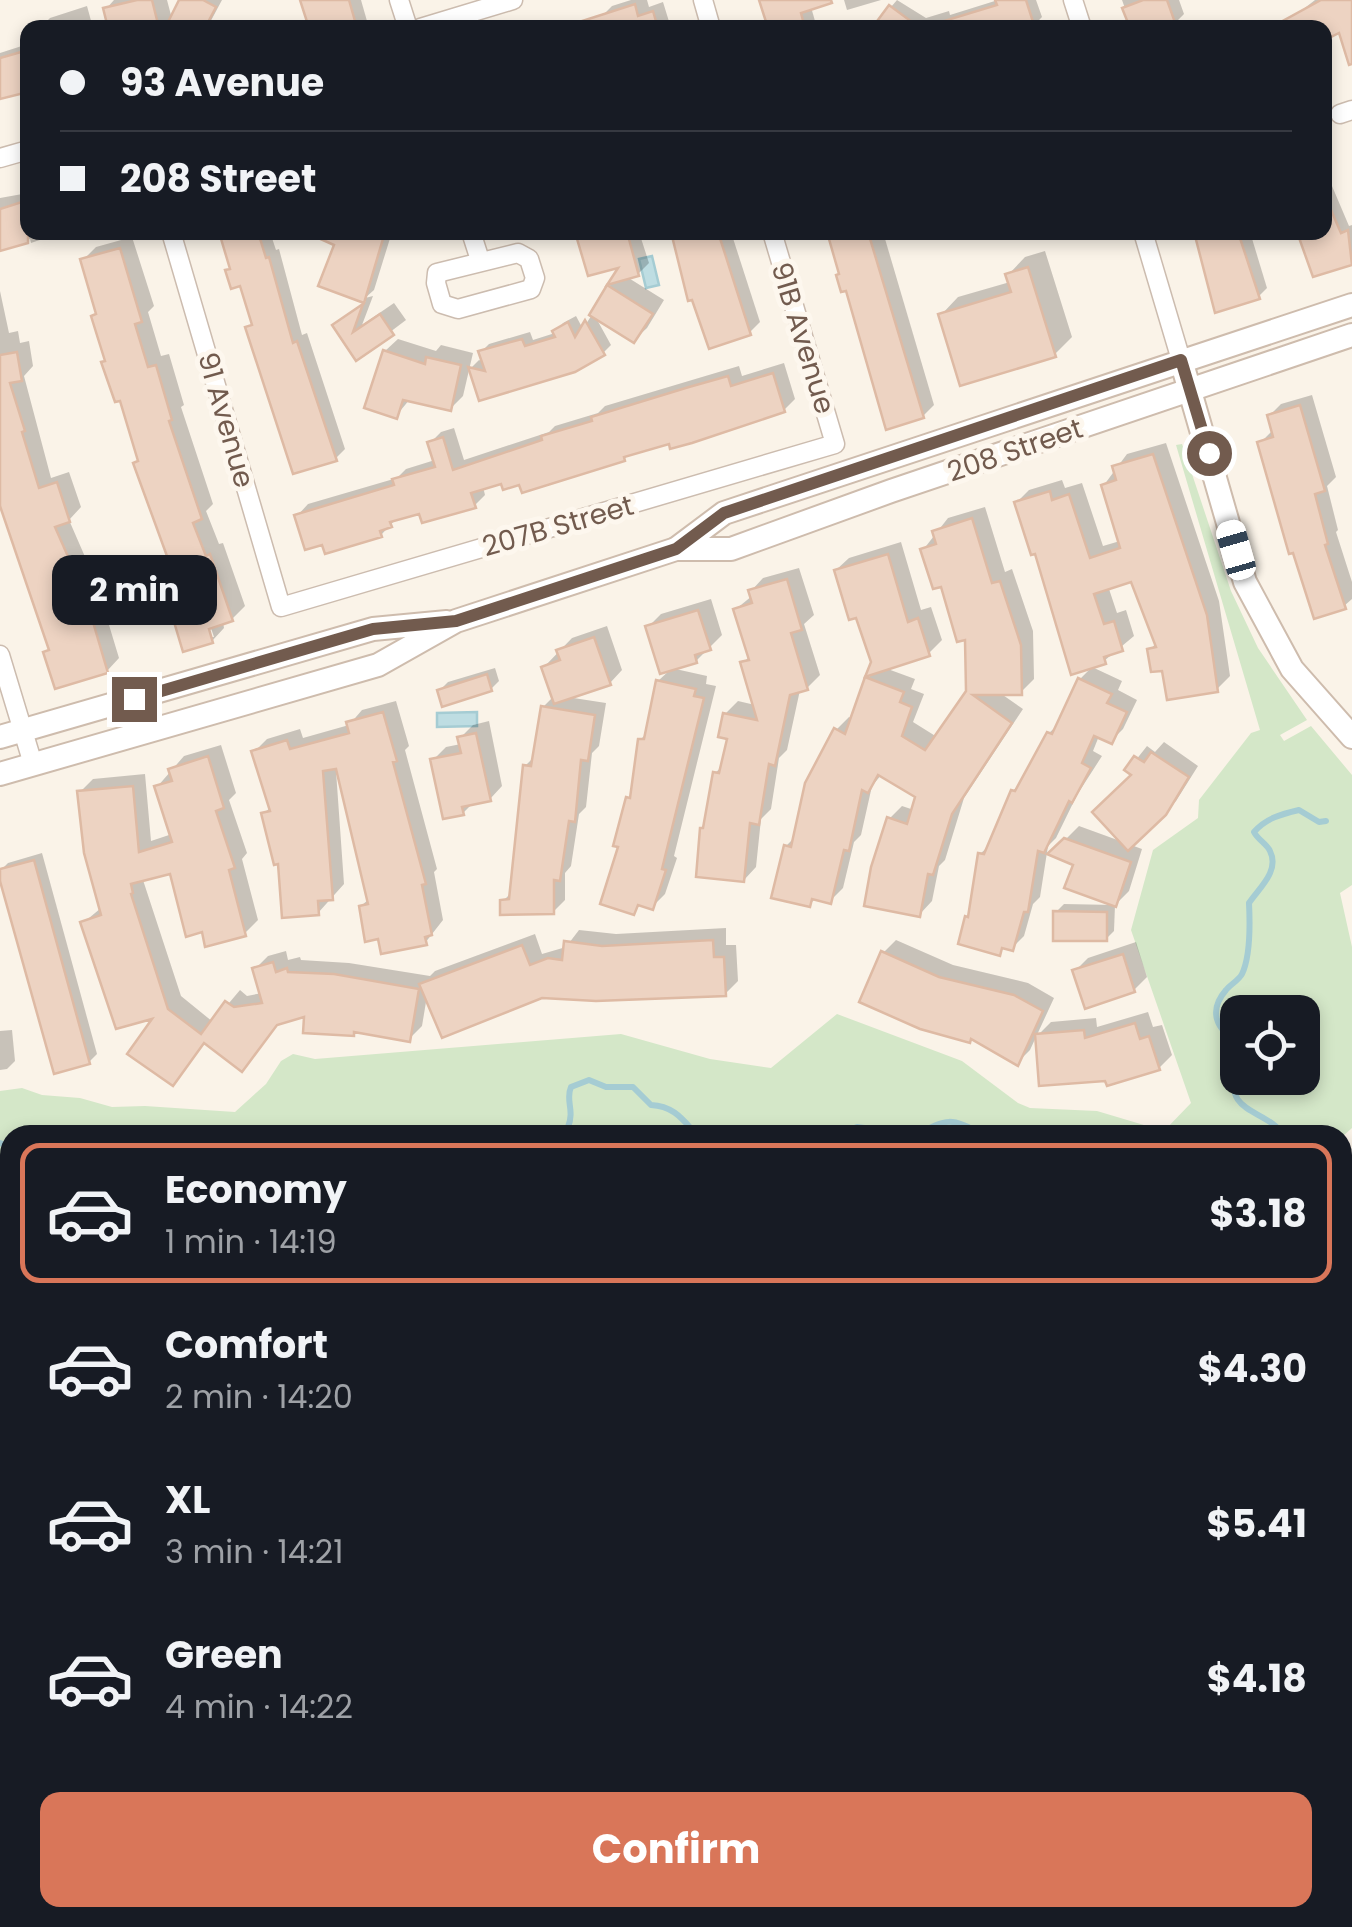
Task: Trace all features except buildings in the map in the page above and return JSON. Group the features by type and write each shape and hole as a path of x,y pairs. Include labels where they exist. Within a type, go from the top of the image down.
{"main road":[{"name":"208 Street","path":"676,549 724,513 1352,306"},
{"name":"208 Street","path":"0,774 378,665 456,621 676,549 731,549 1352,335"},
{"path":"1181,360 1245,582 1292,669 1352,737"},
{"name":"208 Street","path":"11,734 373,629 456,621"}],"street":[{"path":"447,20 514,0"},
{"name":"91 Avenue","path":"173,240 281,607"},
{"path":"474,240 480,260"},
{"name":"91B Avenue","path":"774,240 835,444"},
{"path":"1145,240 1181,360"},
{"path":"518,253 529,259 535,278 531,289 458,309 442,304 436,283 438,273 480,260 518,253"},
{"name":"207B Street","path":"281,607 835,444"},
{"path":"0,655 11,734 33,764"}],"green space":[{"path":"1182,444 1231,591 1258,648 1307,720 1280,735 1284,741 1311,726 1352,775 1352,885 1340,893 1352,947 1352,1125 1170,1125 1191,1103 1131,930 1153,850 1198,818 1199,800 1251,733 1260,730 1176,445"},
{"path":"837,1014 962,1061 1030,1108 1097,1111 1144,1125 0,1125 0,1091 22,1088 112,1107 235,1112 266,1084 281,1061 293,1054 315,1059 621,1034 710,1059 771,1068"}],"water":[{"path":"652,256 659,285 646,288 639,259"},
{"path":"477,712 477,726 437,727 437,713"}],"waterway":[{"path":"1222,995 1242,974 1250,929 1249,903 1272,865 1270,851 1254,832 1269,820 1299,810 1319,822 1326,821"},
{"path":"1220,998 1216,1012 1220,1026"},
{"path":"568,1125 571,1087 589,1080 606,1087 633,1087 651,1105 666,1108 687,1125"},
{"path":"1235,1095 1240,1103 1273,1125"},
{"path":"935,1125 964,1125"}],"route":[{"path":"134,699 373,629 456,621 676,549 724,513 1181,360 1209,453"}]}
